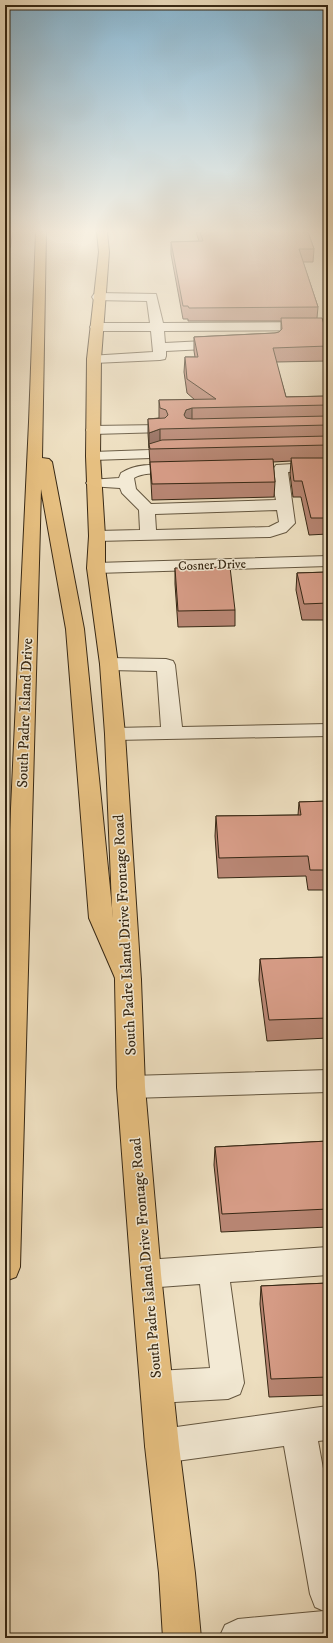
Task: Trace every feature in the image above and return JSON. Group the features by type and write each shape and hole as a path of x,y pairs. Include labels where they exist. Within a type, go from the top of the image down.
{"main road":[{"name":"South Padre Island Drive","path":"5,1267 39,309"},
{"name":"South Padre Island Drive Frontage Road","path":"97,309 94,358 93,430 97,536 96,568 109,664 115,734 128,980 131,1087 146,1274 162,1446 177,1573 182,1638"},
{"path":"36,422 75,629 101,918 128,980"}],"street":[{"path":"94,358 160,356 158,327 154,309"},
{"path":"96,328 158,327 273,332 328,326"},
{"path":"159,347 236,344"},
{"path":"126,428 126,454"},
{"path":"93,430 126,428 160,429"},
{"path":"93,456 151,454 160,450 192,449"},
{"path":"97,536 270,532 280,529 286,523 280,476 274,468 328,467"},
{"path":"148,535 147,509 128,490 126,476 133,472 192,469"},
{"path":"94,483 126,483"},
{"path":"147,509 284,505"},
{"name":"Cosner Drive","path":"96,568 328,561"},
{"path":"109,664 166,665 172,733"},
{"path":"115,734 328,730"},
{"path":"131,1087 328,1081"},
{"path":"146,1274 328,1261"},
{"path":"157,1387 228,1383 212,1269"},
{"path":"162,1446 313,1425 328,1594"},
{"path":"238,1638 328,1629"}],"building":[{"path":"281,318 322,318 328,337 328,346 273,348 286,397 328,396 328,405 192,408 186,410 184,415 186,418 192,419 328,416 328,425 160,429 149,433 148,419 165,418 168,415 166,410 160,408 159,400 216,399 187,379 185,357 198,357 194,337 275,333 282,329"},
{"path":"328,436 328,445 150,449 149,444 162,440"},
{"path":"291,458 328,458 328,518 311,518 302,481 294,481"},
{"path":"273,459 275,482 152,484 150,462"},
{"path":"230,567 235,610 178,611 175,568"},
{"path":"328,572 328,603 304,604 297,573"},
{"path":"328,801 328,870 310,870 308,856 219,858 216,816 301,815 299,802"},
{"path":"328,957 328,1018 269,1020 260,959"},
{"path":"328,1141 328,1209 222,1214 215,1147"},
{"path":"328,1283 328,1377 271,1379 261,1286"}]}
